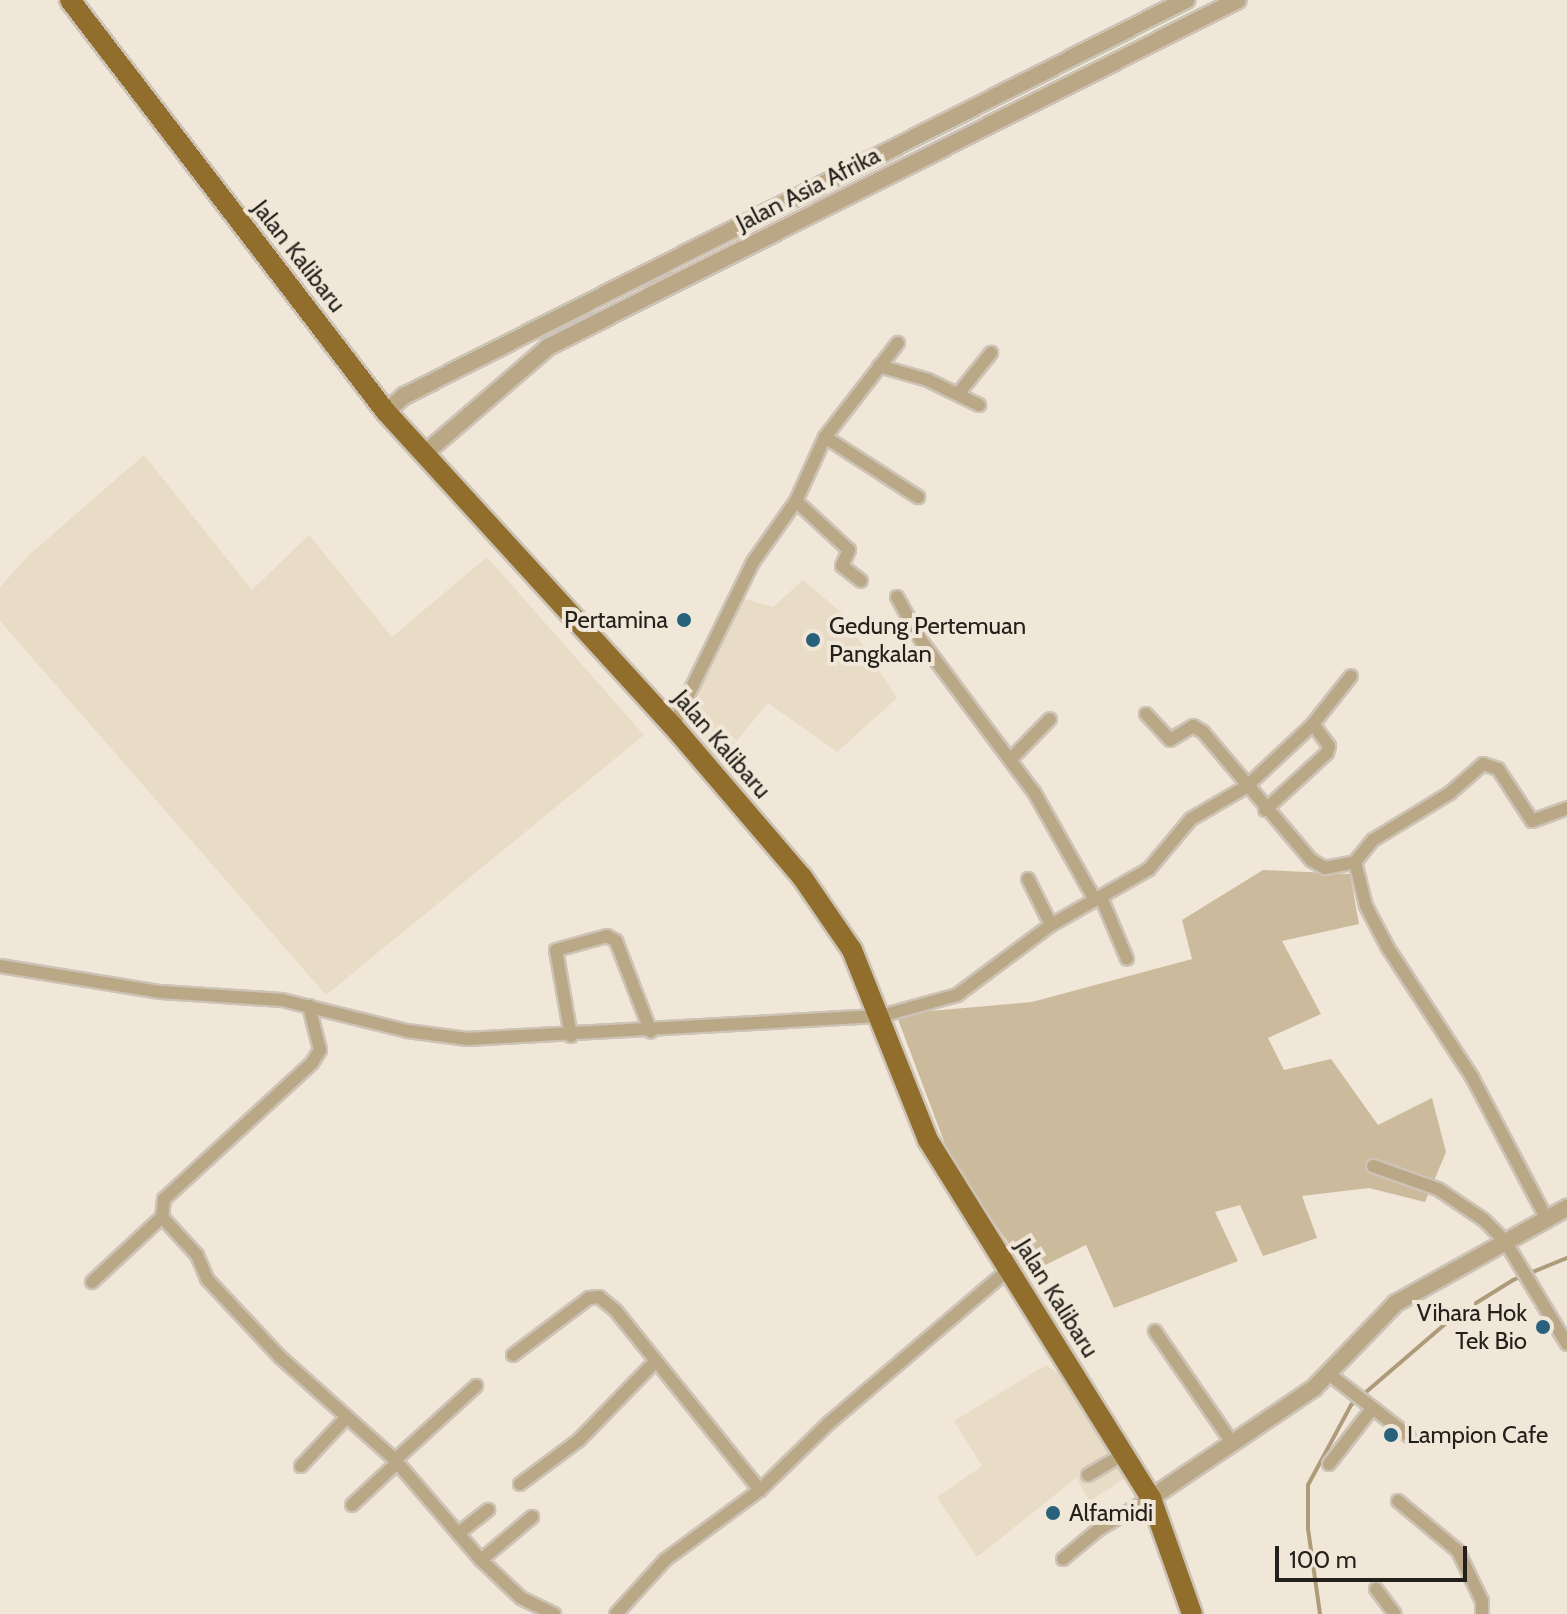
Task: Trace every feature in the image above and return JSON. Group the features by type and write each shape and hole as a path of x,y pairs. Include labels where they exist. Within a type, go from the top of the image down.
{"main road":[{"name":"Jalan Kalibaru","path":"70,0 386,412 673,726 802,877 852,950 881,1016 928,1140 1151,1498 1192,1614"}],"street":[{"name":"Jalan Asia Afrika","path":"386,412 404,396 1186,0"},
{"name":"Jalan Asia Afrika","path":"423,455 548,347 1238,0"},
{"path":"673,726 753,562 796,501 825,437 898,343"},
{"path":"958,394 991,353"},
{"path":"879,366 958,394 979,405"},
{"path":"825,437 918,497"},
{"path":"796,501 849,550 842,566 861,581"},
{"path":"897,597 922,642 1010,760 1098,898 1127,959"},
{"path":"0,966 161,992 309,1006 407,1031 467,1039 651,1032 881,1016 957,995 1051,925 1149,869 1191,819 1246,787 1313,724 1351,676"},
{"path":"1146,714 1170,740 1187,727 1198,728 1265,810 1317,864 1355,862 1373,840 1450,793 1483,764 1498,769 1532,821 1567,808"},
{"path":"1010,760 1050,719"},
{"path":"1265,810 1327,753 1329,746 1313,724"},
{"path":"1355,862 1366,906 1381,937 1427,1015 1472,1077 1547,1219"},
{"path":"1028,879 1051,925"},
{"path":"571,1036 557,947 607,936 616,941 651,1032"},
{"path":"92,1282 162,1217 164,1199 312,1063 320,1050 309,1006"},
{"path":"1373,1166 1438,1189 1473,1209 1508,1246 1567,1344"},
{"path":"1063,1559 1099,1529 1233,1444 1329,1374 1370,1325 1396,1303 1508,1246 1567,1208"},
{"path":"162,1217 197,1255 207,1279 345,1419 396,1462 460,1532 481,1560 534,1610 554,1614"},
{"path":"616,1614 639,1584 697,1532 760,1490 829,1423 1009,1269"},
{"path":"513,1355 593,1295 616,1311 654,1363 760,1490"},
{"path":"1155,1331 1233,1444"},
{"path":"520,1484 579,1440 654,1363"},
{"path":"1329,1374 1409,1436"},
{"path":"352,1505 476,1386"},
{"path":"1329,1464 1368,1407"},
{"path":"301,1466 345,1419"},
{"path":"1088,1475 1124,1454"},
{"path":"1398,1501 1458,1551 1482,1601 1482,1614"},
{"path":"460,1532 488,1510"},
{"path":"481,1560 532,1517"},
{"path":"1376,1589 1395,1614"}],"shaded area":[{"path":"144,455 252,590 309,535 392,637 487,557 644,735 326,995 0,621 0,587 30,554"},
{"path":"803,580 842,613 897,698 837,752 768,703 716,766 677,726 738,597 773,607"},
{"path":"1263,870 1350,874 1359,924 1282,941 1321,1014 1268,1038 1284,1070 1331,1059 1378,1125 1432,1098 1446,1152 1425,1202 1369,1188 1302,1196 1317,1238 1263,1256 1240,1205 1215,1212 1238,1261 1114,1308 1086,1245 1029,1273 951,1160 896,1014 1032,1002 1192,959 1182,920"},
{"path":"1046,1365 1071,1382 1128,1476 1090,1501 1076,1478 977,1557 937,1497 982,1466 954,1421"}],"waterway":[{"path":"1320,1614 1308,1529 1308,1485 1351,1405 1452,1318 1513,1280 1567,1258"}],"place":[{"name":"Pertamina","path":"684,620"},
{"name":"Gedung Pertemuan Pangkalan","path":"813,640"},
{"name":"Vihara Hok Tek Bio","path":"1543,1327"},
{"name":"Lampion Cafe","path":"1391,1435"},
{"name":"Alfamidi","path":"1053,1513"}]}
